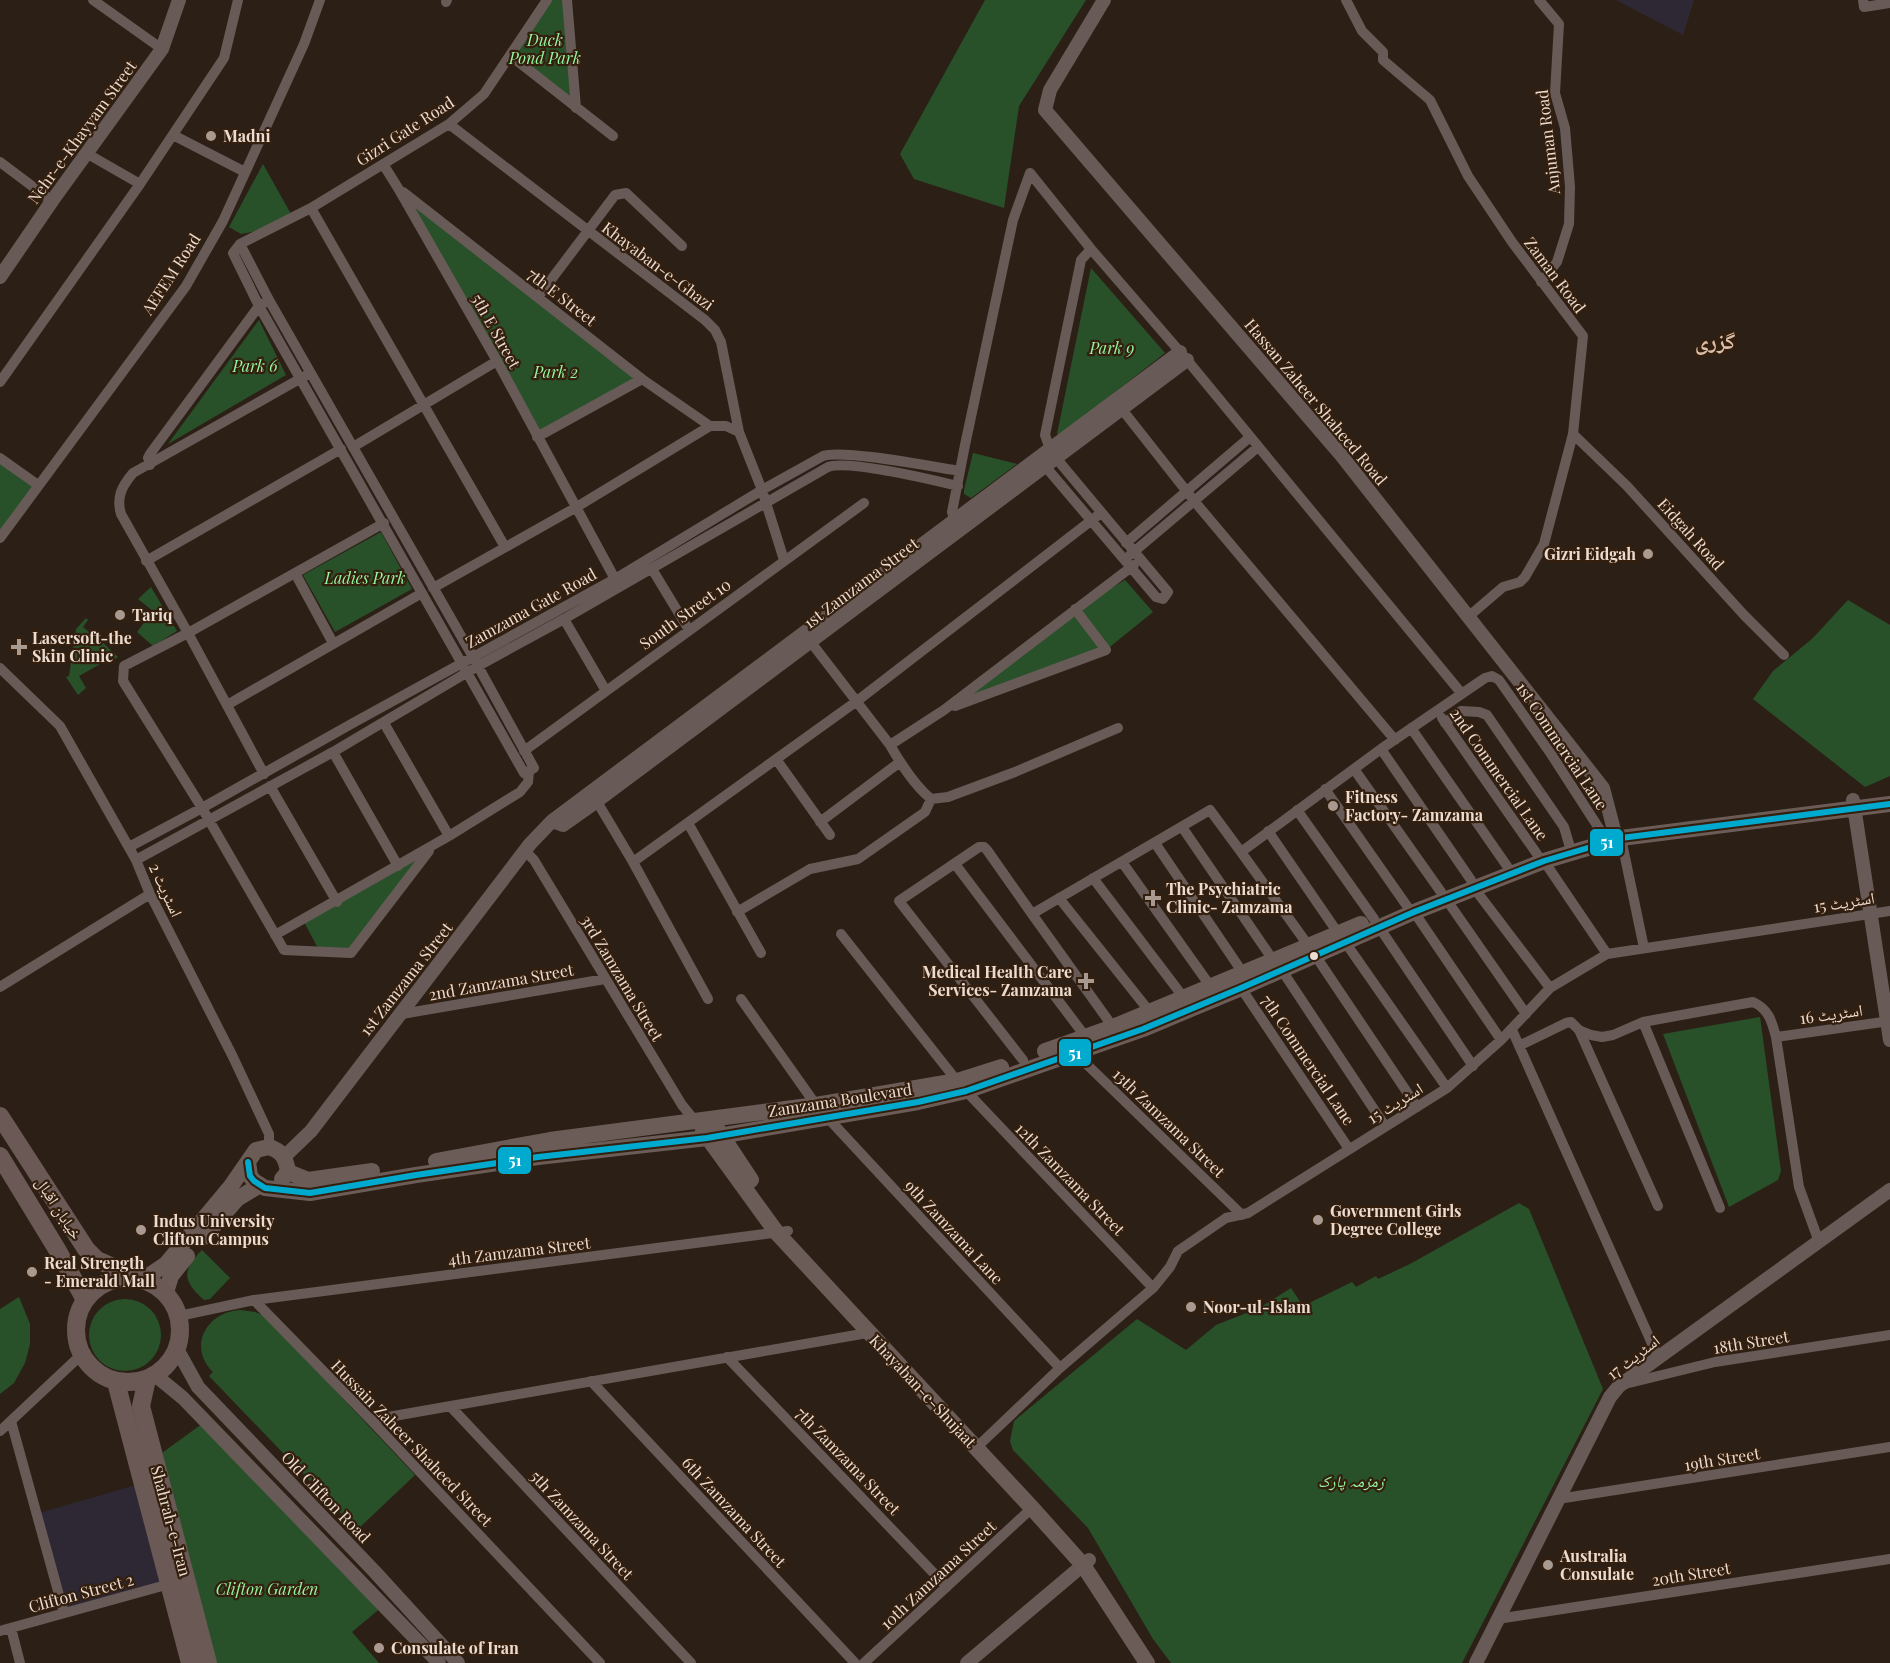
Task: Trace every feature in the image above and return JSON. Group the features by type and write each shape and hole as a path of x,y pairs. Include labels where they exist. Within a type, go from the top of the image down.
{"main road":[{"name":"Zamzama Boulevard","path":"1854,805 1890,794"},
{"name":"Zamzama Boulevard","path":"1473,884 1507,866 1541,858 1569,844 1612,834 1854,805 1890,804"},
{"name":"Zamzama Boulevard","path":"262,1186 310,1193 538,1157 715,1136 821,1111 961,1086 1143,1029 1311,950 1473,884 1612,834"},
{"name":"Zamzama Boulevard","path":"961,1086 1023,1059 1113,1027 1211,987 1242,981"},
{"name":"Zamzama Boulevard","path":"286,1164 308,1180 550,1140 703,1119 821,1111"},
{"name":"خیابان اقبال","path":"0,1116 86,1249 98,1260 141,1279"},
{"name":"Khayaban-e-Shujaat","path":"703,1119 783,1232 979,1445 1032,1508 1086,1563 1147,1663"},
{"path":"141,1279 166,1264 231,1186 256,1150 269,1147 275,1149 286,1164 279,1182 262,1186 237,1199 171,1276 165,1292"},
{"name":"خیابان اقبال","path":"0,1156 85,1300"},
{"path":"248,1162 250,1176 262,1186"},
{"path":"73,1277 89,1286 94,1283 96,1274 76,1235"},
{"path":"124,1277 141,1279 155,1284 165,1292 179,1316 181,1333 177,1349 169,1364 151,1377 135,1383 116,1382 97,1373 81,1355 77,1342 78,1313 85,1300 109,1281 124,1277"},
{"name":"Shahrah-e-Iran","path":"151,1377 141,1406 178,1582 190,1663"},
{"name":"Shahrah-e-Iran","path":"116,1382 178,1582 208,1663"},
{"name":"Khayaban-e-Shujaat","path":"979,1445 1057,1521 1158,1663"}],"street":[{"path":"93,0 162,49"},
{"name":"Nehr-e-Khayyam Street","path":"0,277 162,49 179,0"},
{"path":"0,382 140,184 224,58 238,0"},
{"name":"AEFEM Road","path":"0,538 186,286 223,221 304,44 320,0"},
{"name":"Gizri Gate Road","path":"264,303 240,244 311,208 449,124 483,94 547,0"},
{"path":"567,0 576,108"},
{"name":"Hassan Zaheer Shaheed Road","path":"1104,0 1050,90 1045,110 1341,455 1603,788 1612,834"},
{"name":"Zaman Road","path":"1346,0 1362,31 1383,52 1383,60 1430,100 1468,176 1541,282 1582,336 1573,434 1544,544 1530,572 1520,582 1503,587 1468,617"},
{"name":"Anjuman Road","path":"1539,0 1559,24 1555,93 1565,128 1570,187 1569,224 1557,261 1541,282"},
{"path":"1863,0 1864,7 1890,3"},
{"path":"511,56 613,136"},
{"name":"Khayaban-e-Ghazi","path":"449,124 715,330 721,342 739,432 767,503 784,560"},
{"path":"173,135 245,172"},
{"path":"87,153 140,184"},
{"path":"0,162 52,201"},
{"name":"5th E Street","path":"383,164 497,361 615,579"},
{"path":"957,526 952,512 960,471 1012,220 1030,173 1462,694 1381,749 1240,852"},
{"name":"7th E Street","path":"398,188 642,379 710,426"},
{"path":"538,297 615,195 621,192 626,193 682,246"},
{"path":"311,208 505,547"},
{"path":"1050,457 1168,592 1163,599 1156,597 1091,521 1050,457 1045,435 1078,270 1081,260 1091,249"},
{"path":"150,465 148,458 150,454 264,303 305,376 341,449 384,523 409,557 433,588 475,662 534,768 529,771 524,773 422,593 409,557 353,447 305,376"},
{"name":"1st Zamzama Street","path":"286,1164 525,851 552,821 563,825 594,797 640,762 1184,356"},
{"path":"353,447 497,361"},
{"path":"264,774 188,633 146,561 117,502 120,491 133,473 305,376"},
{"path":"537,437 642,379"},
{"path":"1118,405 1195,502 1395,740"},
{"path":"433,588 575,508 710,426 726,426 739,432"},
{"name":"Eidgah Road","path":"1573,434 1627,486 1744,615 1784,655"},
{"path":"890,745 944,710 1075,609 1127,564 1133,552 1188,492 1251,437"},
{"path":"1133,552 1258,447"},
{"path":"146,561 341,449"},
{"name":"Zamzama Gate Road","path":"136,860 384,723 465,668 538,627 762,490 829,454 960,471"},
{"path":"0,458 38,485"},
{"name":"Zamzama Gate Road","path":"538,627 564,620 834,465 909,475 958,486"},
{"name":"South Street 10","path":"524,751 864,503"},
{"path":"633,862 857,701 1101,513"},
{"path":"384,523 188,633 124,666 123,681 202,808 284,950 351,953 433,845"},
{"path":"652,569 689,630"},
{"path":"295,573 333,643"},
{"path":"227,705 422,593"},
{"name":"1st Zamzama Street","path":"755,676 810,641 849,605"},
{"path":"944,710 1106,650 1075,609"},
{"path":"564,620 606,691"},
{"path":"810,641 890,745 900,762 931,799 948,797 1004,776 1118,728"},
{"name":"اسٹریٹ 2","path":"0,668 60,726 129,847 269,1134 269,1147"},
{"name":"Zamzama Gate Road","path":"129,847 234,791 353,723 465,668"},
{"name":"1st Commercial Lane","path":"1462,694 1488,676 1496,677 1612,834"},
{"name":"2nd Commercial Lane","path":"1436,710 1607,954"},
{"path":"1445,723 1461,711 1487,715 1564,827 1569,844"},
{"path":"353,723 359,737"},
{"path":"384,723 449,836"},
{"path":"1411,728 1507,866"},
{"path":"1381,749 1473,884 1550,988"},
{"path":"333,752 398,866"},
{"path":"776,759 830,835"},
{"path":"820,822 900,762"},
{"path":"1354,769 1526,1014"},
{"path":"275,936 337,902 520,792 528,782 529,771"},
{"path":"270,786 337,902"},
{"path":"1325,789 1501,1040"},
{"path":"234,791 241,802"},
{"path":"594,797 633,862 708,999"},
{"path":"737,912 810,869 858,859 925,812 931,799"},
{"path":"1854,805 1890,1040"},
{"path":"1032,915 1210,810 1311,950 1417,1107"},
{"path":"1297,810 1377,923 1473,1066"},
{"path":"688,823 761,953"},
{"path":"1182,827 1385,1126"},
{"path":"1268,831 1447,1088"},
{"path":"1612,834 1644,948"},
{"name":"7th Commercial Lane","path":"1155,843 1349,1149"},
{"path":"1023,1059 899,901 979,847 984,847 1113,1027"},
{"name":"3rd Zamzama Street","path":"525,851 534,860 682,1105 703,1119"},
{"path":"1122,862 1211,987"},
{"path":"955,864 1085,1036"},
{"path":"1094,878 1184,998"},
{"path":"0,987 150,894"},
{"path":"1059,898 1149,1012"},
{"name":"اسٹریٹ 15","path":"979,1445 1060,1368 1153,1288 1170,1267 1178,1251 1226,1218 1248,1213 1447,1088 1512,1030 1550,988 1607,954 1890,910"},
{"name":"12th Zamzama Street","path":"841,934 961,1086 1153,1288"},
{"name":"2nd Zamzama Street","path":"402,1014 604,979"},
{"name":"9th Zamzama Lane","path":"741,999 821,1111 1060,1368"},
{"path":"1579,1030 1602,1037 1613,1035 1643,1022 1753,1002 1759,1005 1770,1017 1776,1037 1799,1187 1819,1242"},
{"path":"1519,1046 1566,1023 1571,1022 1579,1030 1658,1206"},
{"path":"1643,1022 1720,1208"},
{"name":"اسٹریٹ 16","path":"1776,1037 1889,1022"},
{"path":"1512,1030 1658,1358"},
{"name":"13th Zamzama Street","path":"1074,1052 1242,1215"},
{"name":"اسٹریٹ 17","path":"1481,1659 1497,1619 1610,1397 1618,1386 1890,1190"},
{"name":"4th Zamzama Street","path":"254,1300 783,1232"},
{"path":"179,1316 254,1300"},
{"name":"Hussain Zaheer Shaheed Street","path":"254,1300 371,1420 600,1663"},
{"path":"371,1420 874,1332"},
{"name":"18th Street","path":"1618,1386 1715,1362 1890,1335"},
{"name":"Old Clifton Road","path":"177,1349 198,1387 375,1572 455,1662"},
{"path":"0,1431 81,1355"},
{"name":"7th Zamzama Street","path":"728,1357 947,1587"},
{"name":"Old Clifton Road","path":"151,1377 183,1398 439,1663"},
{"name":"6th Zamzama Street","path":"591,1381 855,1663"},
{"name":"5th Zamzama Street","path":"451,1407 691,1663"},
{"path":"11,1421 64,1613"},
{"name":"19th Street","path":"1558,1499 1890,1447"},
{"name":"10th Zamzama Street","path":"864,1663 1032,1508"},
{"name":"20th Street","path":"1497,1619 1890,1559"},
{"path":"967,1663 1086,1563"},
{"name":"Clifton Street 2","path":"5,1630 178,1582"},
{"path":"5,1630 20,1663"}],"shaded area":[{"path":"1616,0 1694,0 1683,35"},
{"path":"143,1483 170,1584 64,1613 36,1514"}],"green space":[{"name":"Duck Pond Park","path":"546,0 567,0 576,108 511,56"},
{"path":"985,0 1086,0 1019,106 1004,208 914,179 900,154"},
{"path":"263,164 291,214 263,230 241,234 229,227"},
{"name":"Park 2","path":"398,188 642,379 537,437"},
{"name":"Park 9","path":"1091,268 1165,353 1061,434 1057,434"},
{"name":"Park 6","path":"259,320 286,375 168,444"},
{"path":"973,453 1017,464 971,498 964,494 964,490"},
{"path":"0,458 38,485 0,537"},
{"name":"Ladies Park","path":"381,532 412,589 335,632 303,575"},
{"path":"1125,580 1153,612 1106,650 944,710 1075,609"},
{"path":"151,587 177,631 153,646 137,632 153,611 138,599"},
{"path":"1848,600 1890,625 1890,776 1865,787 1753,699 1773,671 1813,638"},
{"path":"86,618 88,620 83,627 90,633 89,635 99,643 101,641 118,657 111,658 79,676 86,688 78,695 66,677 69,676 76,629"},
{"path":"433,845 351,953 320,952 303,920"},
{"path":"1760,1017 1781,1171 1778,1180 1729,1207 1663,1034"},
{"name":"زمزمہ پارک","path":"1519,1203 1529,1209 1603,1389 1462,1663 1171,1663 1153,1639 1088,1528 1013,1450 1010,1441 1014,1421 1137,1319 1186,1350 1216,1325 1259,1308 1291,1288 1303,1306 1352,1282 1356,1287 1376,1276 1378,1279 1410,1264"},
{"path":"202,1250 230,1278 210,1299 204,1300 192,1287 187,1275 195,1257"},
{"path":"19,1297 30,1324 30,1344 25,1363 14,1383 0,1394 0,1309"},
{"path":"125,1299 145,1305 155,1315 161,1335 155,1355 145,1365 125,1371 105,1365 95,1355 89,1335 95,1315 105,1305"},
{"path":"240,1310 265,1316 415,1475 357,1530 209,1376 213,1372 205,1362 202,1352 201,1341 204,1332 218,1317"},
{"name":"Clifton Garden","path":"206,1421 383,1606 352,1632 379,1663 213,1663 155,1458"}],"transit line":[{"name":"51","path":"248,1162 250,1176 265,1188 310,1193 538,1157 707,1138 918,1102 966,1091 1143,1029 1414,912 1544,861 1621,838 1890,804"}],"place":[{"name":"Madni","path":"211,136"},
{"name":"Gizri Eidgah","path":"1648,554"},
{"name":"Tariq","path":"120,615"},
{"name":"Lasersoft-the Skin Clinic","path":"19,647"},
{"name":"Fitness Factory- Zamzama","path":"1333,806"},
{"name":"The Psychiatric Clinic- Zamzama","path":"1153,898"},
{"name":"Medical Health Care Services- Zamzama","path":"1086,981"},
{"name":"Government Girls Degree College","path":"1318,1220"},
{"name":"Indus University Clifton Campus","path":"141,1230"},
{"name":"Real Strength - Emerald Mall","path":"32,1272"},
{"name":"Noor-ul-Islam","path":"1191,1307"},
{"name":"Australia Consulate","path":"1548,1565"},
{"name":"Consulate of Iran","path":"379,1648"}],"district":[{"name":"گزری","path":"1715,341"}]}
